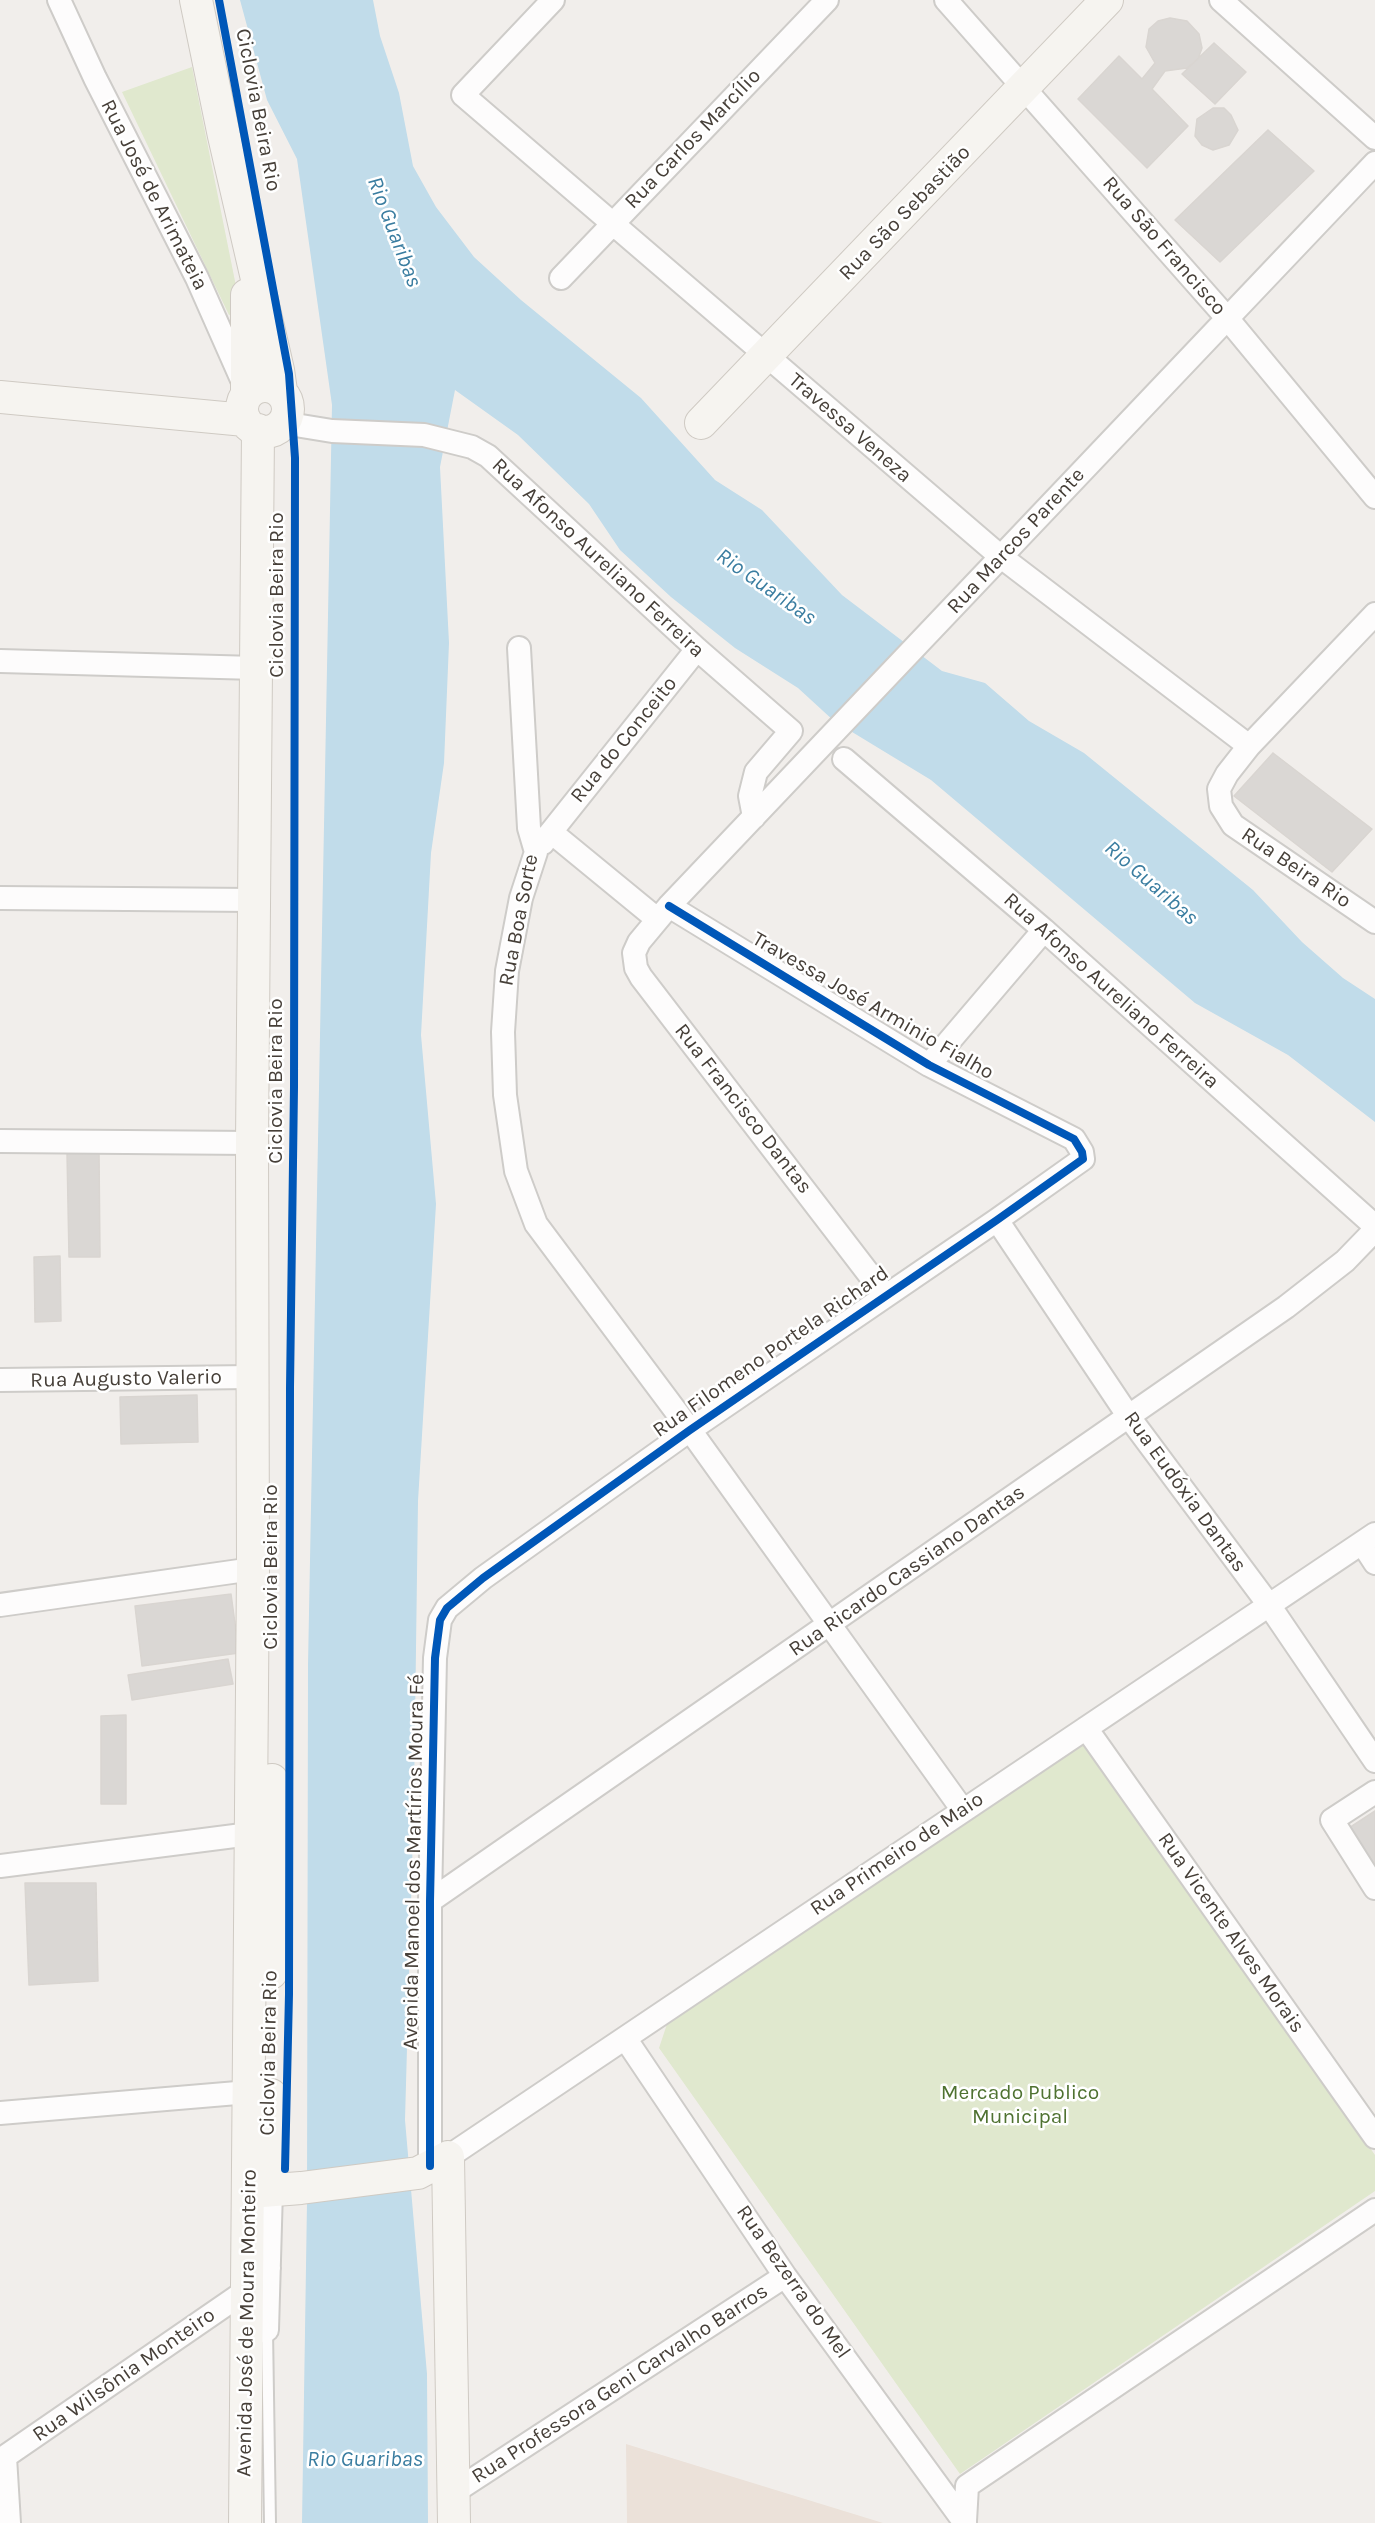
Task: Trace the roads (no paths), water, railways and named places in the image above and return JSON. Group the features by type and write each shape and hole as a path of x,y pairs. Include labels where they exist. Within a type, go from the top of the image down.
{"main road":[{"name":"Avenida José de Moura Monteiro","path":"196,0 278,370 280,391 270,386 255,387 262,419 256,668 249,1834 249,2092 273,2190"},
{"name":"Rua São Sebastião","path":"701,423 1107,0"},
{"name":"Avenida José de Moura Monteiro","path":"239,201 262,419 274,1067 273,2190 258,2279 257,2332 245,2523"},
{"path":"0,397 262,419"},
{"path":"273,2190 432,2165"},
{"name":"Avenida Manoel dos Martírios Moura Fé","path":"432,2165 454,2492 454,2523"}],"street":[{"name":"Rua José de Arimateia","path":"58,0 197,278 262,419"},
{"name":"Travessa Veneza","path":"553,0 463,95 1000,556 1249,746"},
{"name":"Rua Carlos Marcílio","path":"561,278 827,0"},
{"name":"Rua São Francisco","path":"946,0 1227,318 1375,497"},
{"path":"1221,0 1375,138"},
{"name":"Rua Marcos Parente","path":"663,912 1375,163"},
{"name":"Rua Afonso Aureliano Ferreira","path":"262,419 332,431 424,435 472,447 488,456 697,649 791,731 756,772 750,796 754,817"},
{"path":"1249,746 1375,614"},
{"name":"Rua Boa Sorte","path":"519,648 529,828 536,852 521,898 507,971 502,1032 505,1095 516,1171 536,1224 690,1430 962,1809"},
{"name":"Rua do Conceito","path":"551,832 697,649"},
{"path":"0,662 256,668"},
{"name":"Rua Beira Rio","path":"1249,746 1227,774 1219,789 1221,806 1233,825 1375,922"},
{"name":"Rua Afonso Aureliano Ferreira","path":"844,759 1044,930 1375,1228"},
{"path":"536,852 551,832"},
{"name":"Travessa José Arminio Fialho","path":"551,832 663,912 929,1065 1074,1139 1082,1152 1083,1159"},
{"path":"0,898 254,900"},
{"name":"Rua Francisco Dantas","path":"663,912 639,942 634,953 636,968 641,977 885,1295"},
{"path":"929,1065 1044,930"},
{"path":"0,1140 252,1143"},
{"name":"Rua Filomeno Portela Richard","path":"483,1578 690,1430 998,1220 1083,1159"},
{"name":"Rua Eudóxia Dantas","path":"998,1220 1129,1417 1269,1605 1375,1761"},
{"name":"Rua Ricardo Cassiano Dantas","path":"430,1901 829,1626 1317,1284 1375,1228"},
{"name":"Rua Augusto Valerio","path":"0,1380 251,1377"},
{"path":"1369,1538 1375,1563"},
{"name":"Rua Primeiro de Maio","path":"432,2165 1369,1538"},
{"path":"0,1605 252,1569"},
{"name":"Avenida Manoel dos Martírios Moura Fé","path":"432,2165 430,1901 434,1670 437,1633 440,1620 447,1608 483,1578"},
{"name":"Rua Vicente Alves Morais","path":"1086,1728 1375,2137"},
{"path":"1375,1792 1332,1820 1375,1888"},
{"path":"0,1866 249,1834"},
{"name":"Rua Bezerra do Mel","path":"625,2038 786,2276 965,2522"},
{"path":"0,2113 249,2092"},
{"path":"965,2522 967,2486 1375,2210"},
{"name":"Rua Professora Geni Carvalho Barros","path":"454,2492 786,2276"},
{"name":"Rua Wilsônia Monteiro","path":"3,2459 258,2279"},
{"path":"3,2459 9,2523"}],"lane":[{"path":"257,2332 270,2523"}],"water":[{"name":"Rio Guaribas","path":"240,0 373,0 380,36 399,93 413,166 436,207 474,257 521,300 641,398 715,480 762,510 842,595 942,671 985,683 1029,721 1084,753 1253,890 1302,942 1343,978 1375,999 1375,1122 1288,1055 1195,1003 931,780 834,721 798,688 735,648 671,597 620,550 589,504 518,435 455,390 440,467 449,643 444,763 431,853 421,1035 436,1204 418,1501 414,1796 405,2120 427,2374 428,2523 302,2523 307,2202 308,1665 332,405 297,159 267,100"}],"park label":[{"name":"Mercado Publico Municipal","path":"1020,2105"}]}
